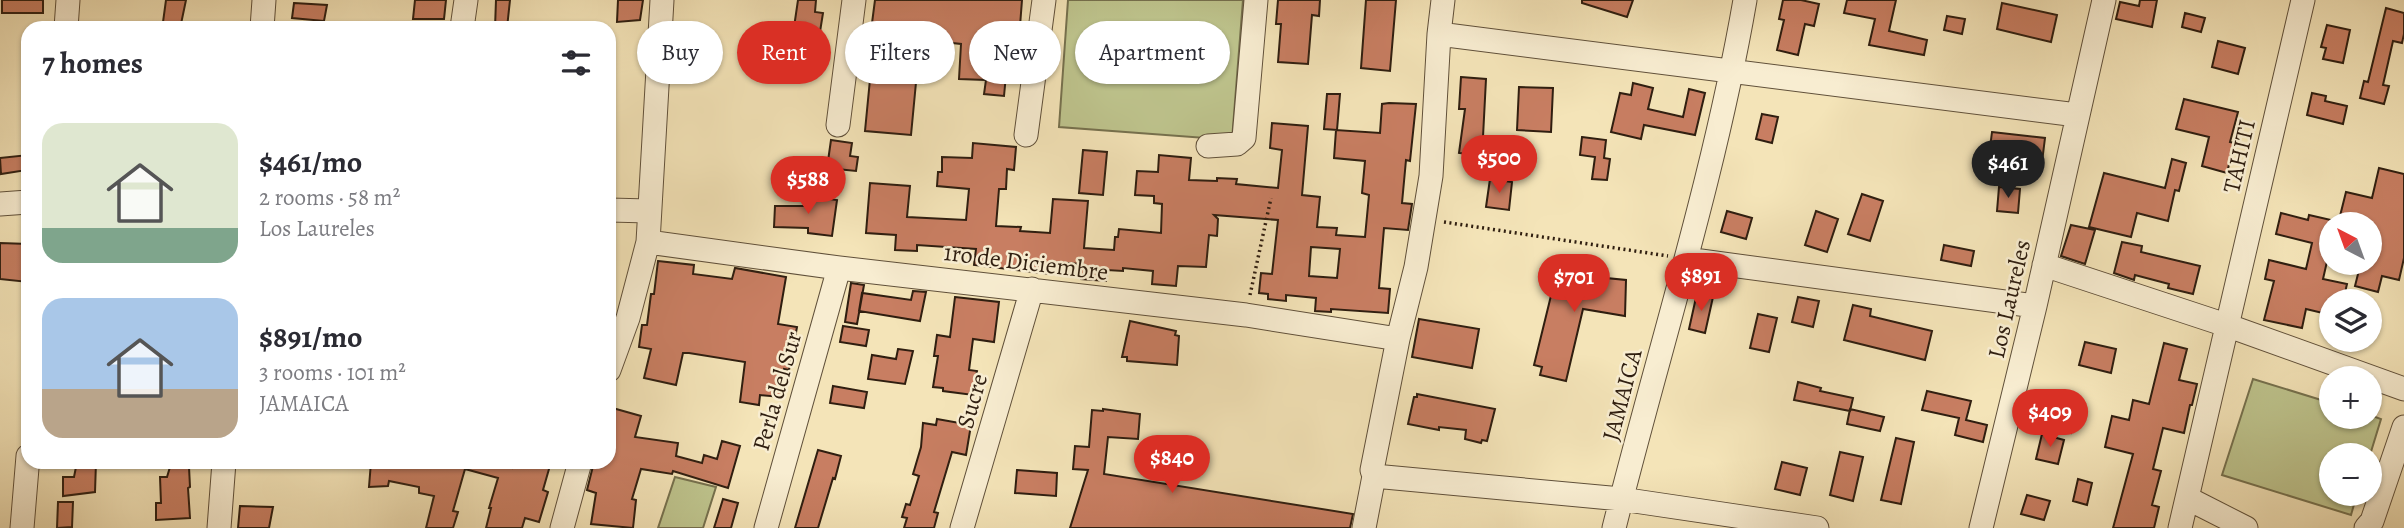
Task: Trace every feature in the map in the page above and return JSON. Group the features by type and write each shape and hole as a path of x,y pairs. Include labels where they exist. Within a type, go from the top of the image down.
{"street":[{"path":"66,21 68,0"},
{"path":"262,21 264,0"},
{"path":"464,21 466,0"},
{"path":"616,351 628,318 648,242 662,0"},
{"path":"838,125 854,0"},
{"path":"1026,135 1044,0"},
{"path":"1208,146 1237,144 1244,138 1256,0"},
{"path":"1364,528 1374,476 1371,470 1416,267 1432,176 1443,0"},
{"name":"JAMAICA","path":"1614,528 1733,71 1745,0"},
{"name":"Los Laureles","path":"1982,528 2104,0"},
{"name":"TAHITI","path":"2180,528 2303,0"},
{"path":"1439,34 2077,115"},
{"path":"0,204 21,202"},
{"path":"616,210 649,211"},
{"name":"1ro de Diciembre","path":"648,242 839,268 1245,315 1398,339"},
{"path":"1686,259 2035,306"},
{"path":"2044,265 2226,325 2404,389"},
{"name":"Perla del Sur","path":"766,528 839,268"},
{"name":"Sucre","path":"962,528 1032,289"},
{"path":"2366,528 2372,521 2404,426"},
{"path":"22,528 27,469"},
{"path":"219,528 223,469"},
{"path":"562,528 578,469"},
{"path":"1374,476 1621,499 1802,527"},
{"path":"2188,498 2246,528"}],"path":[{"path":"1245,315 1271,198"},
{"path":"1424,219 1686,259"}],"green space":[{"path":"1068,0 1243,0 1232,140 1059,127"},
{"path":"2253,379 2319,399 2319,429 2378,429 2374,443 2319,443 2319,505 2222,475"},
{"path":"675,477 716,487 703,528 658,528"},
{"path":"2322,506 2354,506 2351,515"}],"building":[{"path":"2,0 43,0 43,13 2,13"},
{"path":"166,0 186,0 182,21 163,21"},
{"path":"415,0 446,0 444,19 413,19"},
{"path":"496,0 510,0 508,21 495,21"},
{"path":"618,0 643,0 640,20 617,22"},
{"path":"798,0 816,0 815,12 823,13 822,21 795,21"},
{"path":"875,0 1022,0 1020,21 969,21 969,79 959,79 961,44 955,43 955,21 872,21"},
{"path":"1278,0 1320,0 1319,16 1312,15 1308,64 1278,62 1281,24 1276,24"},
{"path":"1366,0 1396,0 1390,71 1361,68"},
{"path":"1582,0 1633,0 1627,17 1582,3"},
{"path":"1783,0 1819,4 1814,26 1805,24 1798,55 1777,50 1784,20 1779,19"},
{"path":"1847,0 1896,0 1889,31 1927,40 1924,55 1869,45 1875,19 1844,13"},
{"path":"2140,0 2157,0 2152,27 2116,19 2120,2 2139,6"},
{"path":"294,3 327,5 324,21 292,18"},
{"path":"2002,3 2057,15 2051,42 1997,29"},
{"path":"2386,8 2404,13 2404,34 2402,43 2393,41 2383,85 2389,86 2384,104 2360,98 2364,81 2368,82"},
{"path":"2185,13 2205,18 2201,32 2182,27"},
{"path":"1947,16 1965,19 1962,34 1944,30"},
{"path":"2327,25 2350,30 2343,63 2323,59 2326,48 2321,47"},
{"path":"2218,41 2245,48 2238,74 2212,67"},
{"path":"1461,77 1486,79 1482,156 1459,153 1465,109 1459,109"},
{"path":"1633,83 1653,88 1648,109 1683,117 1689,89 1705,93 1695,135 1644,125 1641,139 1611,132 1620,93 1631,95"},
{"path":"870,84 916,84 911,135 865,131"},
{"path":"985,84 1005,84 1004,96 984,94"},
{"path":"1519,87 1553,88 1551,132 1517,130"},
{"path":"2312,93 2326,96 2325,101 2347,106 2343,124 2307,115"},
{"path":"1327,94 1340,94 1337,130 1324,129"},
{"path":"2184,99 2238,112 2230,142 2234,143 2227,173 2202,166 2209,137 2176,129"},
{"path":"1382,104 1416,104 1402,203 1412,204 1408,230 1384,228 1379,288 1390,289 1388,313 1331,309 1331,312 1315,311 1316,298 1286,295 1286,301 1268,299 1268,294 1259,293 1261,273 1272,274 1278,220 1214,215 1218,219 1217,236 1209,235 1206,267 1178,266 1176,286 1152,284 1153,271 1123,268 1123,271 1107,270 1106,281 1081,279 1081,264 1051,262 1050,274 974,265 976,249 917,245 917,251 895,250 896,235 866,233 870,183 910,186 907,217 966,220 969,189 937,186 938,172 942,172 942,157 972,158 973,143 1016,147 1014,170 1007,169 1006,189 999,189 996,226 1021,227 1020,231 1050,233 1053,199 1088,201 1084,248 1114,250 1119,229 1161,233 1162,204 1154,203 1154,196 1135,195 1137,171 1158,172 1159,155 1191,158 1189,180 1237,179 1236,184 1278,188 1282,150 1270,148 1272,123 1308,126 1302,195 1320,197 1317,227 1337,228 1336,235 1365,237 1369,195 1362,193 1365,161 1334,158 1336,130 1380,133","holes":["1311,247 1340,249 1337,278 1309,276"]},
{"path":"1762,114 1778,117 1772,143 1756,139"},
{"path":"1992,132 2045,138 2042,162 1989,156"},
{"path":"1582,137 1606,140 1604,158 1610,159 1607,180 1592,179 1595,157 1580,155"},
{"path":"831,140 852,143 850,156 858,157 856,171 827,168"},
{"path":"1083,150 1107,152 1103,195 1079,193"},
{"path":"21,156 21,171 1,174 0,158"},
{"path":"2172,159 2186,163 2179,191 2175,190 2168,221 2137,213 2131,237 2089,227 2104,173 2165,188"},
{"path":"2379,168 2404,174 2404,258 2399,280 2382,276 2379,289 2355,286 2358,275 2382,275 2382,212 2341,212 2346,192 2372,198"},
{"path":"1490,179 1512,182 1509,210 1486,207"},
{"path":"1999,187 2020,189 2018,213 1997,211"},
{"path":"1862,194 1883,201 1870,241 1848,234"},
{"path":"805,196 837,200 832,236 808,233 808,228 774,227 775,206 804,206"},
{"path":"1727,211 1752,218 1746,239 1721,232"},
{"path":"1816,211 1838,219 1827,252 1805,245"},
{"path":"2281,213 2308,220 2309,215 2319,217 2319,275 2324,275 2323,279 2347,284 2346,289 2319,289 2319,312 2306,309 2302,328 2264,320 2274,281 2265,279 2269,260 2306,269 2312,243 2276,234"},
{"path":"2071,225 2095,230 2085,264 2061,256"},
{"path":"2122,242 2142,246 2141,252 2200,266 2193,294 2168,288 2169,284 2135,275 2134,280 2114,273"},
{"path":"0,243 21,244 21,281 0,279"},
{"path":"1944,245 1974,251 1971,266 1941,260"},
{"path":"1560,259 1588,266 1586,276 1626,280 1625,316 1583,309 1566,381 1540,375 1542,367 1534,365"},
{"path":"658,261 694,265 693,274 732,279 735,268 786,277 778,324 797,327 789,370 784,369 781,397 760,395 759,405 740,402 745,362 689,353 683,353 676,385 644,378 651,349 639,347 642,325 647,325 651,294 654,294"},
{"path":"851,283 864,285 857,324 845,322"},
{"path":"913,291 926,292 920,321 859,311 862,293 911,300"},
{"path":"1697,293 1713,297 1705,333 1689,329"},
{"path":"955,297 999,302 994,342 973,339 969,370 977,371 973,395 933,387 938,356 934,356 937,335 950,337"},
{"path":"1798,297 1819,301 1813,327 1792,322"},
{"path":"1853,305 1871,309 1870,316 1932,331 1925,360 1844,340"},
{"path":"1758,314 1777,318 1769,352 1750,348"},
{"path":"1419,319 1479,329 1472,368 1412,357"},
{"path":"1130,321 1176,331 1175,335 1179,336 1177,365 1127,361 1127,357 1122,357"},
{"path":"843,326 869,330 866,346 840,342"},
{"path":"2085,342 2116,349 2111,373 2079,365"},
{"path":"2164,343 2187,349 2179,380 2197,384 2192,405 2184,433 2163,428 2153,469 2161,471 2152,505 2159,507 2154,528 2113,528 2133,454 2105,447 2112,416 2129,420 2133,400 2149,404"},
{"path":"898,349 913,351 905,384 868,379 872,355 896,359"},
{"path":"1798,382 1821,388 1820,391 1853,398 1850,411 1794,400"},
{"path":"833,386 867,392 864,408 830,403"},
{"path":"1927,391 1971,401 1966,420 1987,425 1983,442 1955,435 1959,418 1922,410"},
{"path":"1417,394 1495,409 1487,441 1482,440 1481,443 1465,439 1466,430 1439,427 1439,430 1408,424"},
{"path":"616,409 641,416 635,437 678,443 676,456 702,463 704,455 717,459 722,441 740,446 728,488 673,471 672,474 641,469 632,499 636,500 633,528 591,524 596,493 587,490 592,469 616,469"},
{"path":"1850,409 1884,417 1880,431 1847,424"},
{"path":"2059,409 2076,413 2071,433 2054,429"},
{"path":"1092,410 1140,414 1138,439 1108,437 1104,474 1353,514 1350,528 1070,528 1088,470 1073,469 1075,446 1089,447"},
{"path":"937,419 971,425 966,455 952,452 934,512 938,513 934,528 904,528 907,518 902,517 906,504 910,505 919,476 913,474 921,447 923,423 936,425"},
{"path":"2042,434 2064,440 2058,464 2036,459"},
{"path":"1896,438 1914,442 1901,504 1881,500"},
{"path":"818,450 841,456 835,479 833,478 818,528 795,528"},
{"path":"1840,452 1863,457 1853,501 1830,495"},
{"path":"1782,462 1807,468 1800,495 1775,489"},
{"path":"76,469 96,469 95,492 63,496 63,477 74,477"},
{"path":"169,469 189,469 190,518 156,520 156,503 161,503 160,477 167,477"},
{"path":"370,469 465,469 453,511 458,512 453,528 426,528 434,496 419,493 419,487 389,481 388,486 369,487"},
{"path":"465,469 549,469 543,490 548,492 539,522 525,518 522,528 486,528 498,478"},
{"path":"1017,470 1057,473 1056,496 1015,493"},
{"path":"2078,479 2092,483 2087,505 2073,501"},
{"path":"2027,495 2050,501 2044,520 2021,514"},
{"path":"723,499 738,503 731,528 714,528"},
{"path":"58,502 73,502 72,527 57,528"},
{"path":"240,506 273,507 269,528 238,528"}]}
